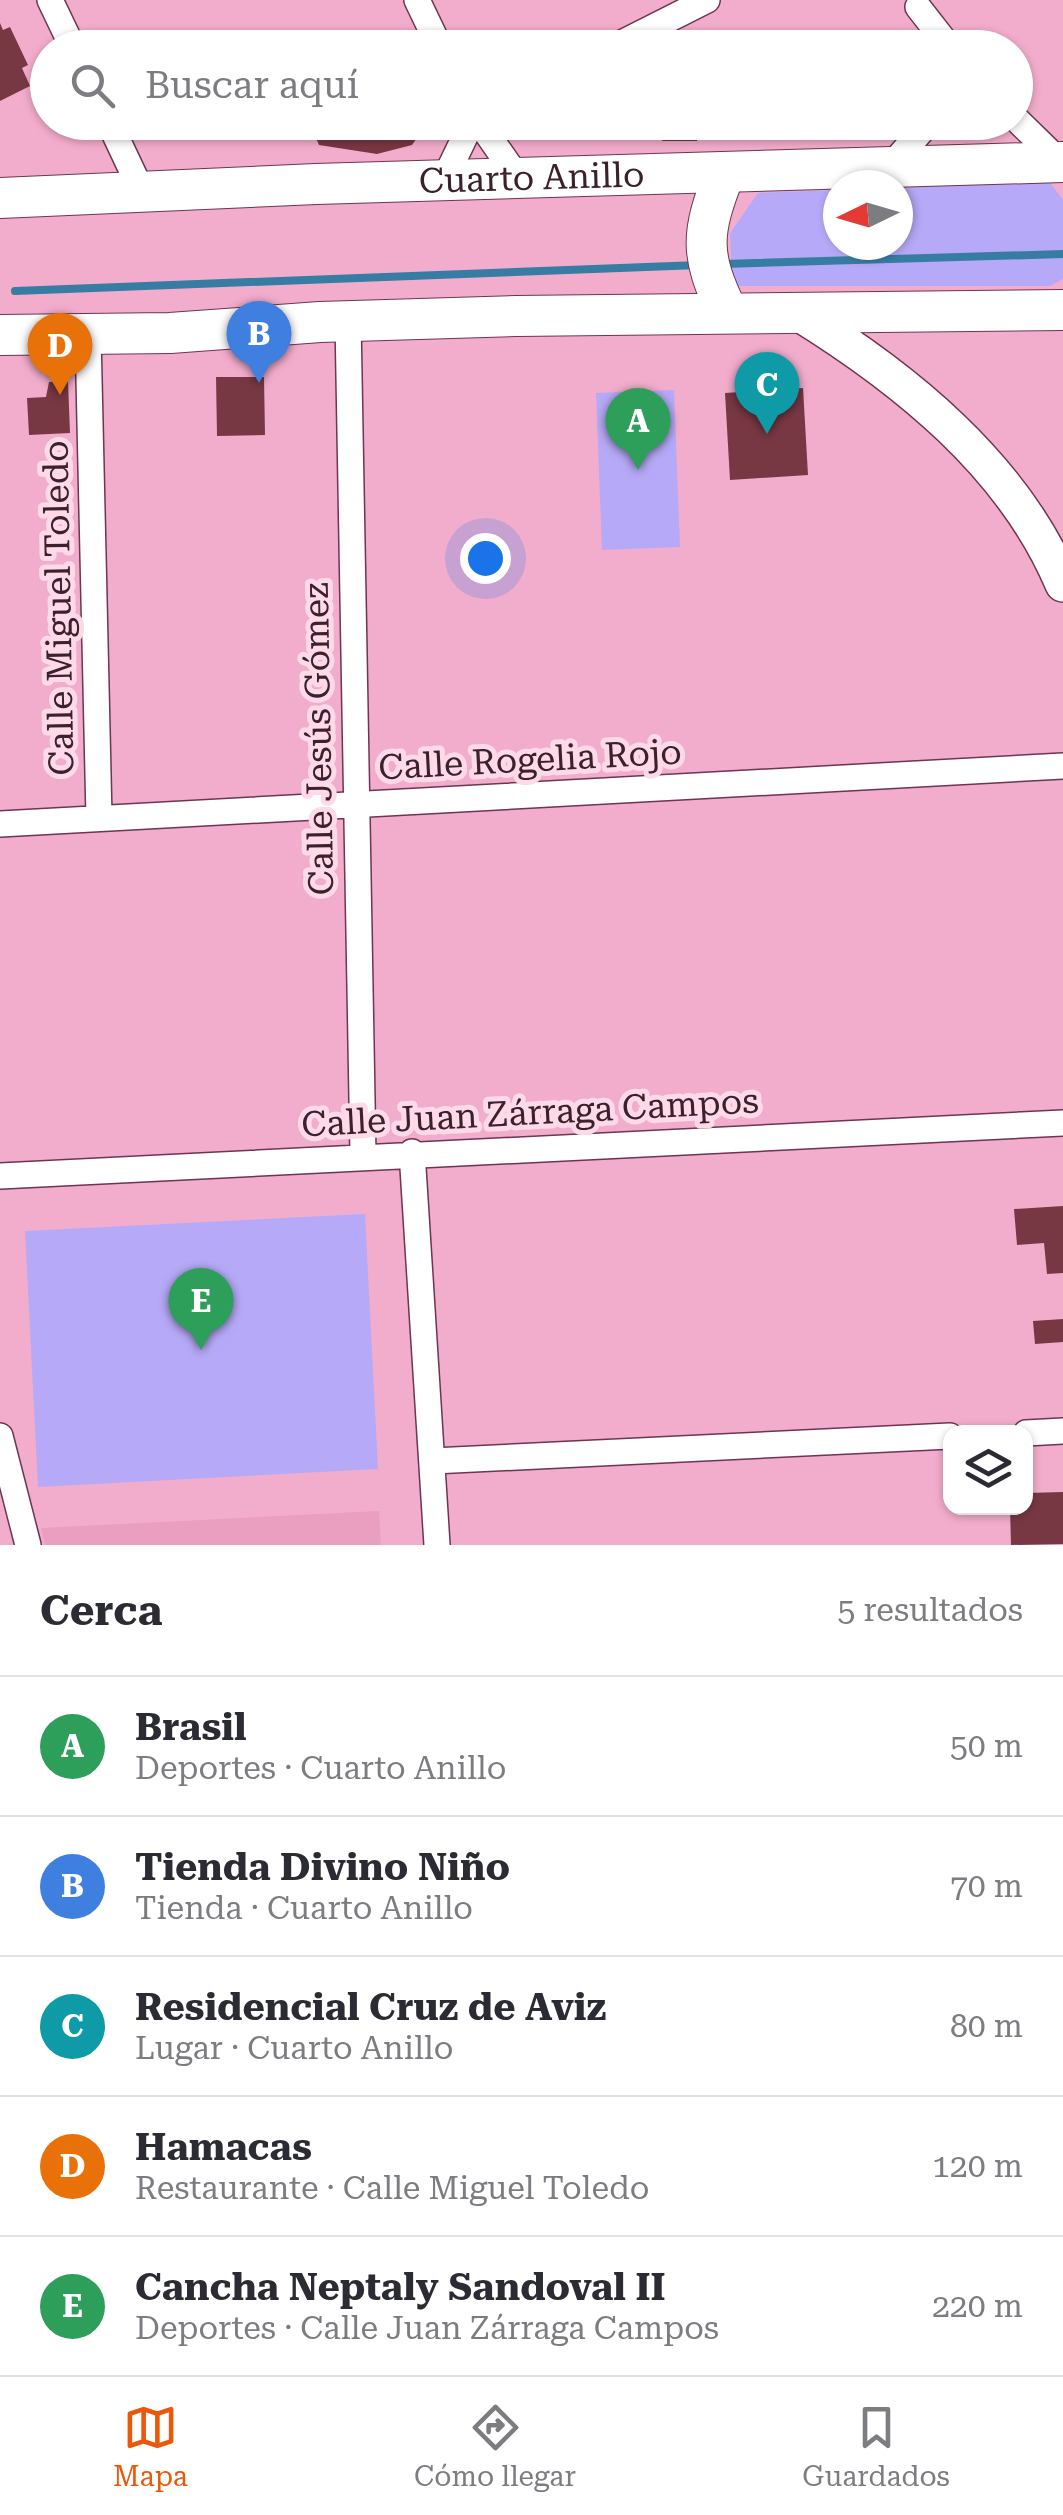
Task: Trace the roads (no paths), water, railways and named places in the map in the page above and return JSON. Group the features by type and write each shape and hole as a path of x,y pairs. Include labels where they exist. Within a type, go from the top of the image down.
{"highway":[{"name":"Cuarto Anillo","path":"0,198 444,180 1062,164"},
{"path":"725,172 706,219 708,272 728,313"},
{"path":"0,334 88,335 348,320 1063,310"}],"main road":[{"path":"797,312 897,380 977,454 1033,528 1063,584"}],"street":[{"path":"50,0 64,30"},
{"path":"417,0 431,30"},
{"path":"648,30 707,0"},
{"path":"917,3 927,30"},
{"path":"917,3 937,30"},
{"path":"1033,136 1062,164"},
{"path":"118,140 144,194"},
{"path":"444,180 465,140"},
{"path":"489,140 518,178"},
{"path":"890,167 913,140"},
{"name":"Calle Jesús Gómez","path":"348,320 363,1156"},
{"name":"Calle Miguel Toledo","path":"88,335 98,818"},
{"name":"Calle Rogelia Rojo","path":"0,824 1063,766"},
{"name":"Calle Juan Zárraga Campos","path":"0,1176 412,1152 1063,1123"},
{"path":"412,1152 437,1545"},
{"path":"1033,1433 1063,1431"},
{"path":"0,1436 4,1478 28,1545"},
{"path":"432,1462 943,1436"}],"waterway":[{"path":"723,264 1063,254"},
{"path":"15,291 699,265"}],"place":[{"name":"Tienda Divino Niño","path":"259,383"},
{"name":"Hamacas","path":"60,395"},
{"name":"Residencial Cruz de Aviz","path":"767,434"},
{"name":"Brasil","path":"638,470"},
{"name":"Cancha Neptaly Sandoval II","path":"201,1350"}]}
